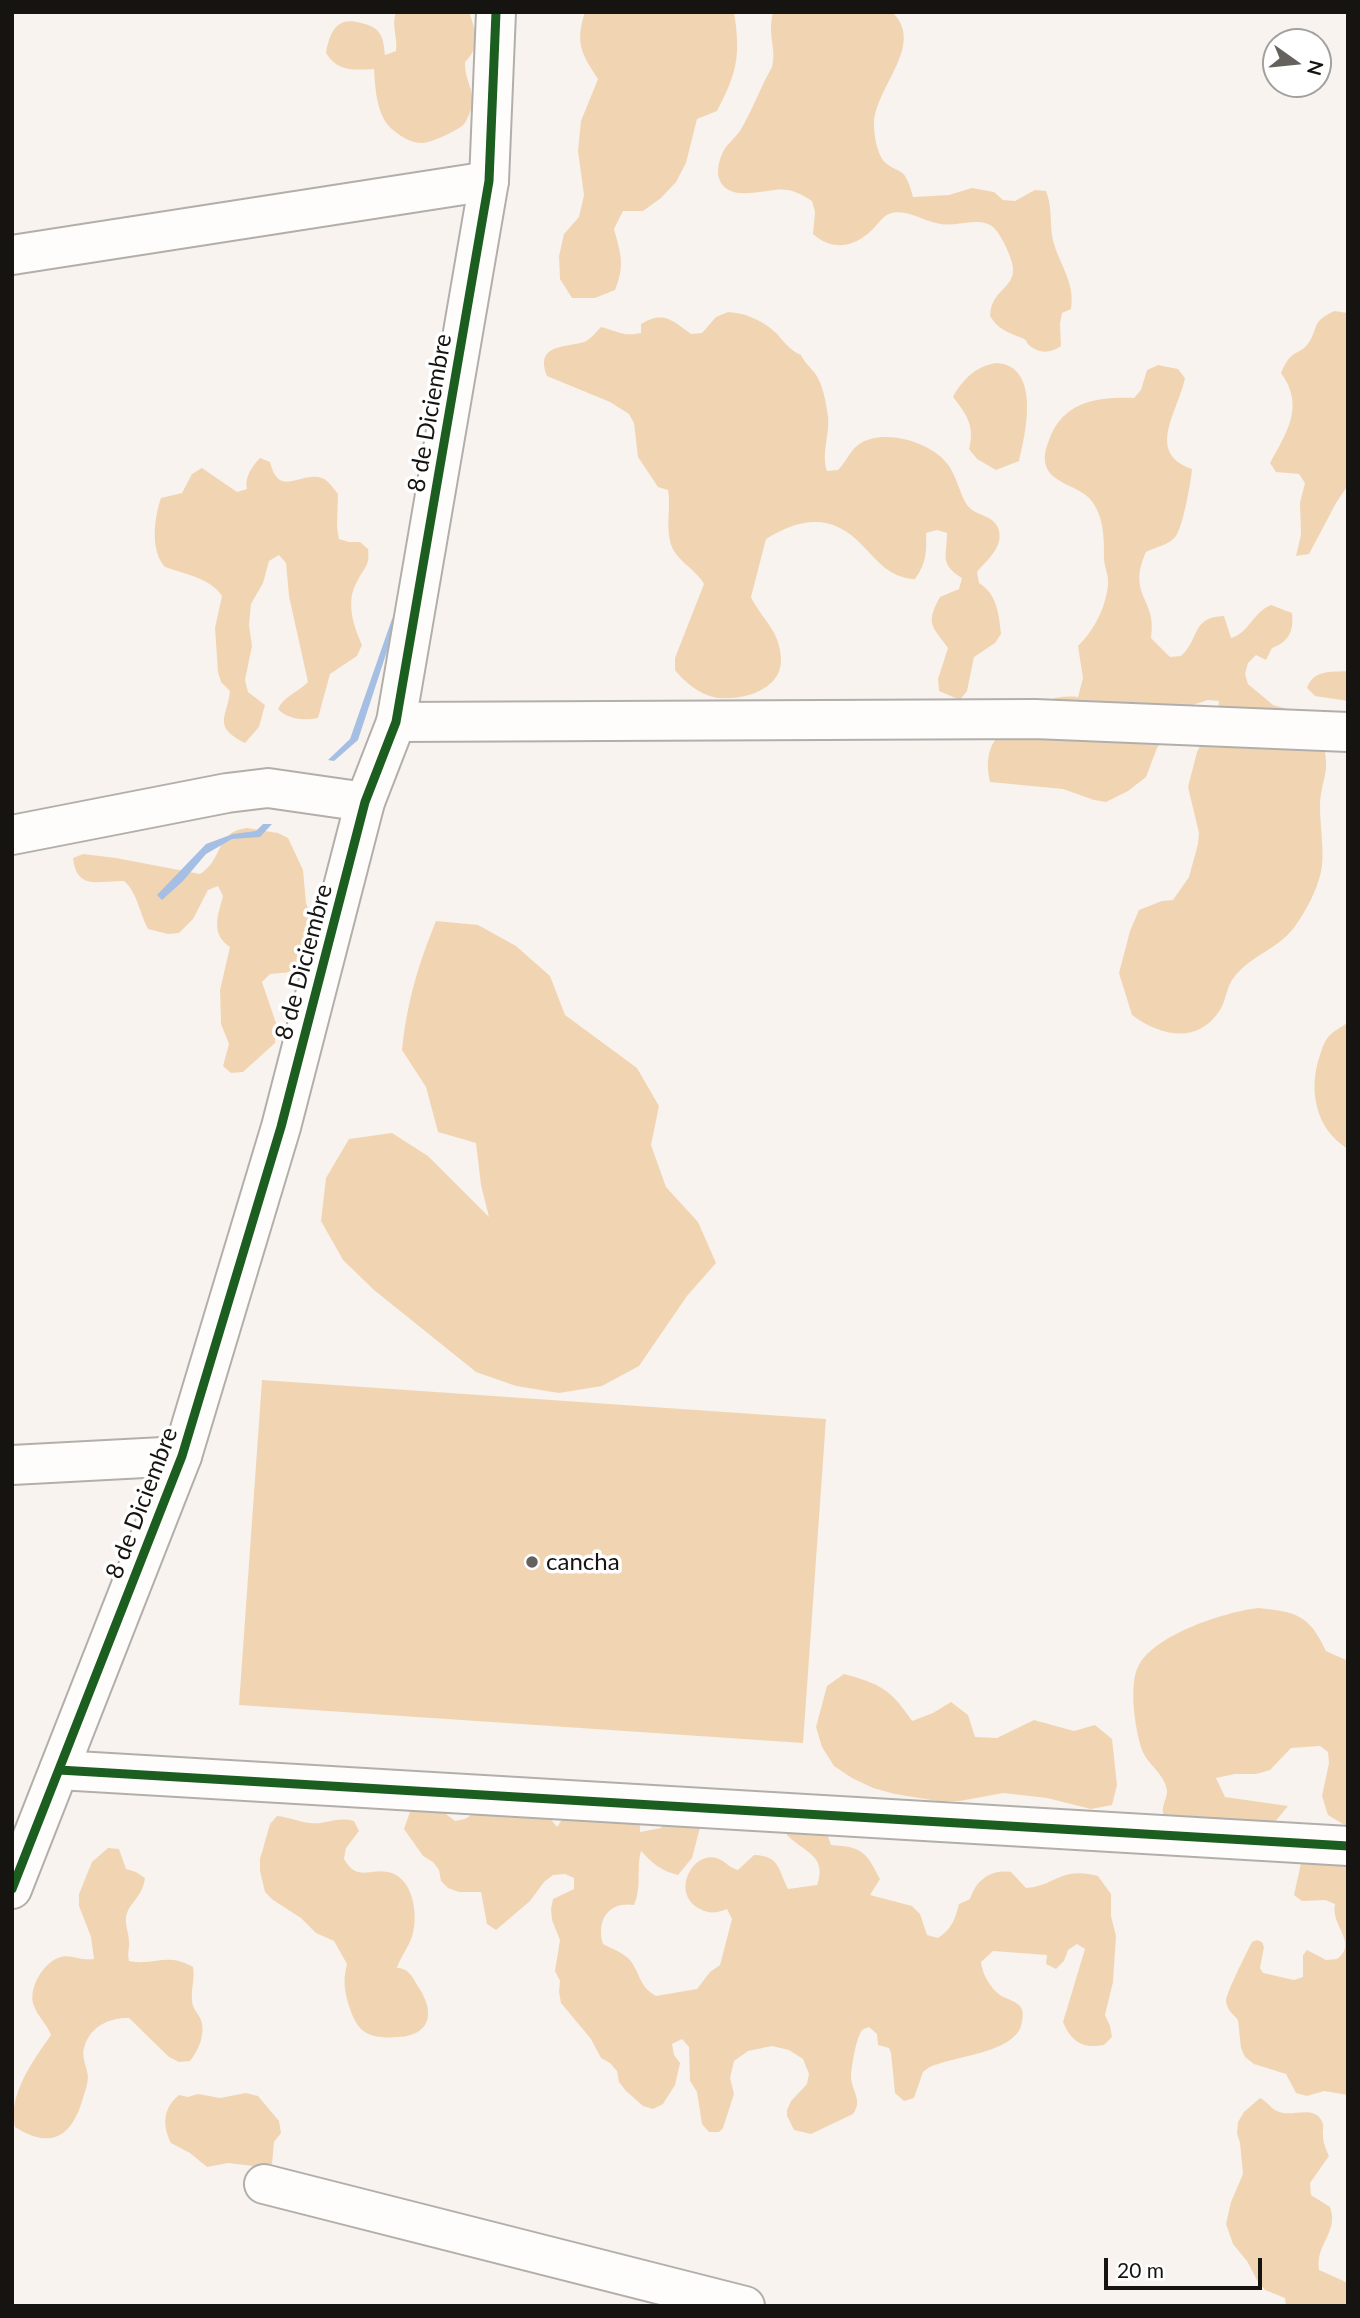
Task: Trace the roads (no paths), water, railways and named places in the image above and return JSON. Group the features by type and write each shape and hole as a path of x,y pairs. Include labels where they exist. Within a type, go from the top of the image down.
{"street":[{"name":"8 de Diciembre","path":"12,1889 182,1456 281,1127 365,802 396,722 489,181 496,12"},
{"path":"12,255 489,181"},
{"path":"396,722 1035,719 1348,732"},
{"path":"12,835 227,793 268,788 365,802"},
{"path":"12,1465 182,1456"},
{"path":"59,1770 1348,1846"},
{"path":"264,2184 745,2306"}],"water":[{"path":"403,602 358,740 334,761 328,760 350,739 392,619"},
{"path":"263,824 272,824 260,837 232,839 206,854 162,900 157,895 206,844 233,834 256,831"}],"place":[{"name":"cancha","path":"532,1562"}]}
